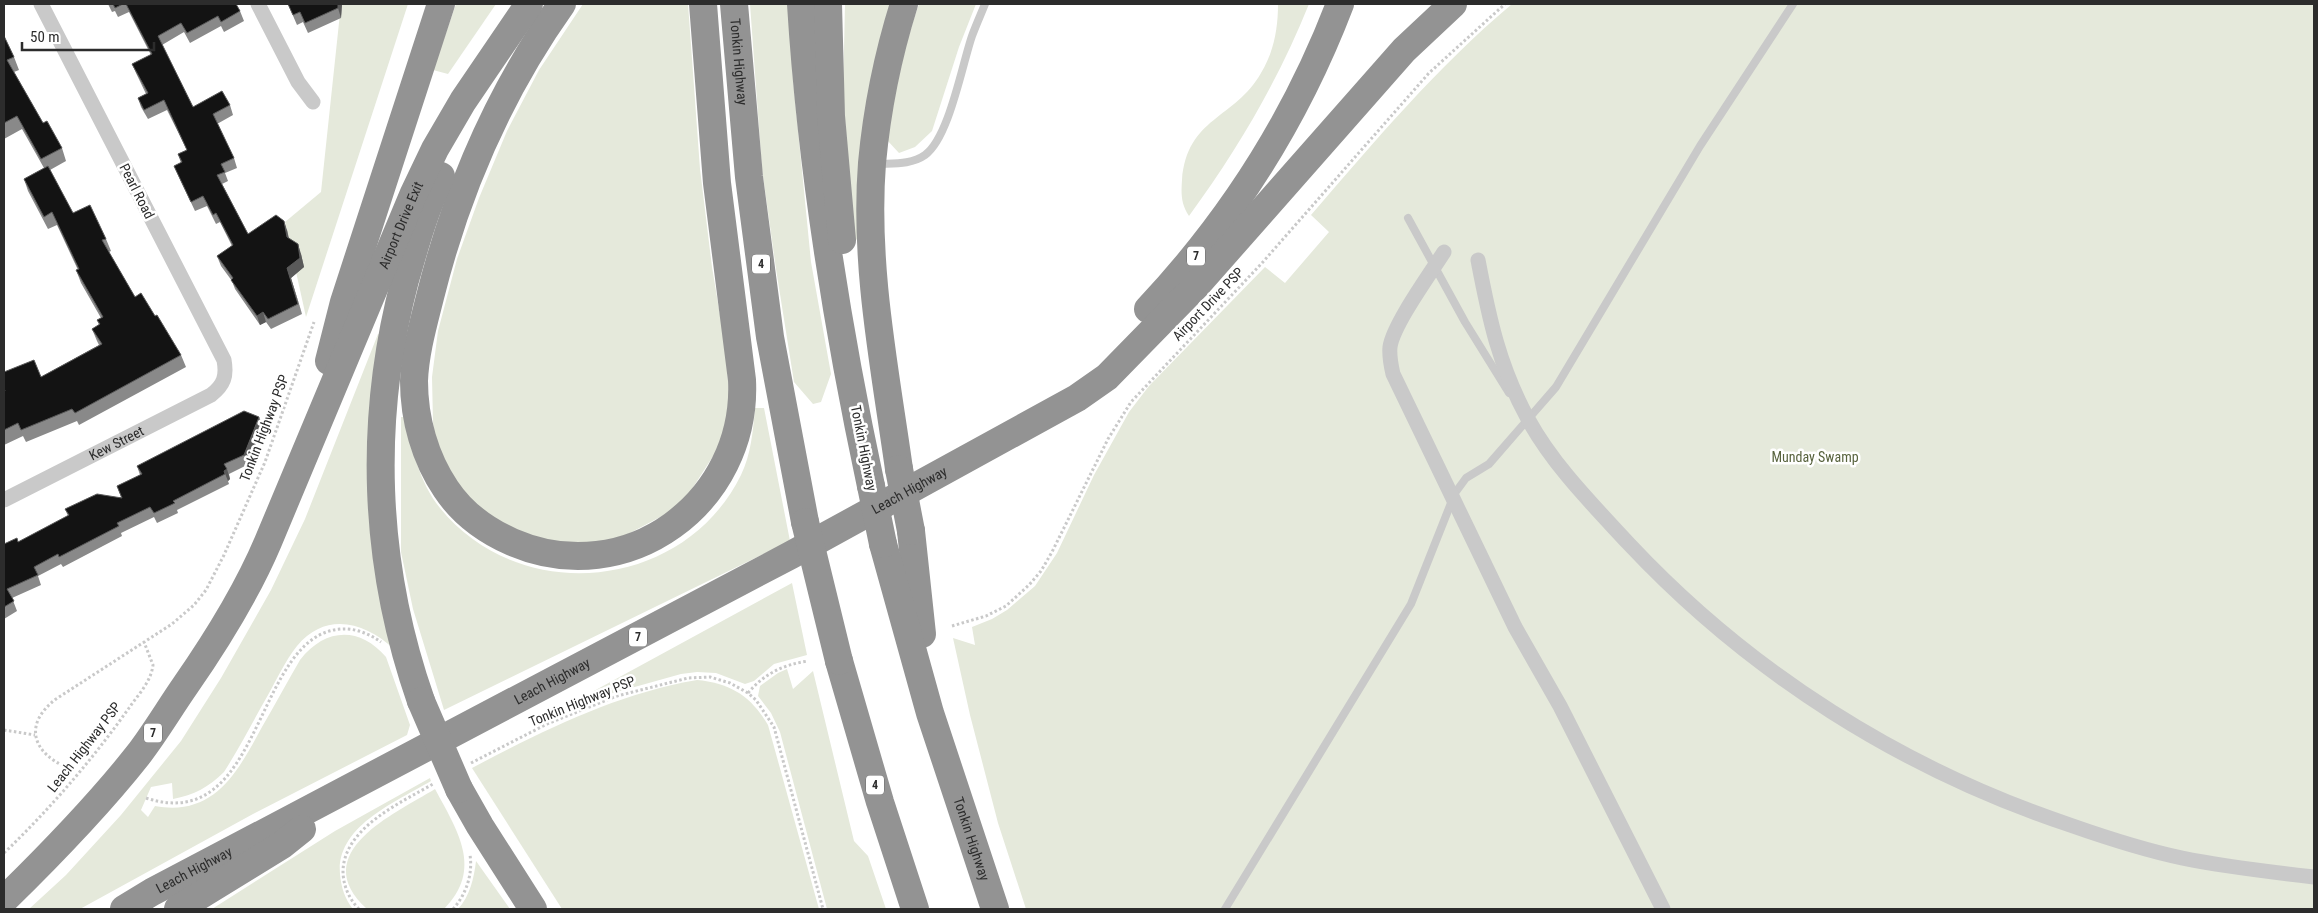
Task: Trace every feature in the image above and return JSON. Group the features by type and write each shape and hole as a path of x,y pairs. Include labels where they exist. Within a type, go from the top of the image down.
{"highway":[{"path":"303,462 344,302 441,4"},
{"name":"Airport Drive Exit","path":"303,462 414,193 435,149 463,101 529,4"},
{"path":"562,4 521,68 470,173 453,216 433,282 417,356 414,381 415,408 423,441 447,491 458,504 477,522 499,536 541,552 568,556 593,556 632,547 651,539 683,519 698,505 719,477 726,464 738,431 743,395 742,380 717,183 703,4"},
{"name":"Tonkin Highway","path":"734,4 750,177 770,337 806,522 839,660 880,802 915,909"},
{"name":"Tonkin Highway","path":"801,4 809,113 820,203 858,426 883,544 930,713 995,909"},
{"path":"828,4 831,116 858,426"},
{"path":"904,4 883,80 872,164 872,240 875,295 899,469 911,531 930,713"},
{"name":"7","path":"980,452 1053,398 1096,362 1175,281 1214,234 1238,202 1298,100 1325,43 1340,4"},
{"path":"980,452 1077,398 1107,377 1203,279 1404,50 1453,4"},
{"path":"508,35 434,192 408,271 396,314 386,368 380,452 384,546 392,596 405,653 421,701 455,779 480,826 533,909"},
{"name":"Leach Highway","path":"124,909 152,892 791,555 980,452"},
{"name":"7","path":"4,900 53,852 101,800 139,754 207,654 252,579 303,462"},
{"path":"178,909 282,845 369,778"}],"street":[{"name":"Pearl Road","path":"41,4 224,360 226,370 224,380"},
{"path":"258,4 298,82 313,102"},
{"path":"1444,252 1395,330 1390,346 1390,361 1393,374 1515,627 1560,706 1663,909"},
{"path":"1478,260 1491,330 1505,372 1528,419 1564,471 1602,516 1647,564 1686,601 1741,648 1794,687 1853,726 1912,759 1968,786 2040,815 2113,840 2181,858 2314,877"},
{"name":"Kew Street","path":"4,500 211,395 219,389 224,380"}],"lane":[{"path":"872,164 915,160 925,155 934,146 945,124 972,34 985,4"},
{"path":"1225,909 1411,604 1453,499 1466,478 1489,464 1556,387 1700,146 1793,4"},
{"path":"1408,218 1494,372 1528,419"}],"path":[{"name":"Airport Drive PSP","path":"952,626 986,616 1006,606 1029,585 1052,552 1120,418 1143,387 1262,263 1429,73 1505,4"},
{"name":"Tonkin Highway PSP","path":"35,735 36,720 45,707 172,624 194,605 206,590 220,564 265,462 316,316"},
{"path":"146,798 159,802 180,804 201,797 220,785 233,768 290,665 301,648 315,636 335,629 347,629 369,634 386,647"},
{"name":"Leach Highway PSP","path":"4,853 65,790 147,683 153,665 144,642"},
{"path":"748,693 773,670 791,663 808,661"},
{"name":"Tonkin Highway PSP","path":"359,909 348,893 343,876 345,855 355,837 377,818 455,779 548,724 617,696 656,684 688,678 710,677 730,683 748,693 756,700 774,727 823,909"},
{"path":"4,730 35,735 44,754 68,768"},
{"path":"453,909 460,900 469,879 471,869 470,848"}],"green space":[{"path":"341,4 408,4 306,317 285,222 321,192"},
{"path":"456,4 496,4 448,74 433,70"},
{"path":"583,4 688,4 700,169 712,267 725,345 729,393 726,436 681,506 611,543 540,543 474,509 437,451 433,423 432,377 438,331 457,259 479,198 507,131 539,70"},
{"path":"750,4 789,4 793,79 811,262 831,374 821,402 813,404 794,382 776,269 762,169"},
{"path":"845,4 892,4 864,238 854,240 843,93"},
{"path":"919,4 976,4 959,47 932,131 915,147 899,153 887,140 904,54"},
{"path":"1278,4 1309,4 1284,60 1256,114 1189,216 1184,207 1182,194 1182,180 1186,159 1193,143 1202,131 1238,100 1261,73 1274,40"},
{"name":"Munday Swamp","path":"1512,4 2314,4 2314,909 1026,909 998,823 970,715 953,638 975,645 972,627 992,619 1007,610 1035,586 1057,553 1094,475 1129,412 1149,386 1265,267 1285,283 1329,232 1311,215 1432,79 1484,28"},
{"path":"378,334 383,336 394,649 371,632 346,624 333,624 320,628 308,635 289,658 224,772 201,790 173,799 172,783 151,787 141,810 148,817 155,806 176,808 194,804 209,797 222,787 244,759 300,660 310,649 331,637 342,635 354,636 365,640 386,657 410,725 407,735 253,814 80,909 29,909 66,875 121,815 181,741 221,678 271,590 305,519"},
{"path":"755,408 764,408 790,541 444,710 413,609 401,552 401,417 405,417 417,464 433,498 440,508 474,540 513,561 555,572 599,572 642,563 681,543 715,514 741,475 751,442"},
{"path":"792,583 807,655 774,664 754,681 745,684 716,673 697,672 681,674 606,695 561,712 559,710"},
{"path":"787,669 793,689 813,671 854,841 868,856 886,909 827,909 780,732 771,713 758,696 760,686"},
{"path":"697,680 720,684 738,693 754,706 768,725 819,909 562,909 472,768 553,727 609,704 667,686"},
{"path":"430,778 431,781 371,817 348,842 341,857 340,874 344,893 353,909 212,909 335,831"},
{"path":"435,789 458,834 463,849 465,864 463,879 456,894 444,909 367,909 351,889 346,870 351,853 363,837 379,823"},
{"path":"476,861 510,909 458,909 466,898 471,886"}],"building":[{"path":"113,4 123,4 115,8"},
{"path":"126,4 236,4 240,11 221,22 218,16 187,33 181,23 158,36 193,107 222,91 230,105 213,114 234,158 221,164 225,172 217,175 248,234 276,215 284,221 287,237 298,244 300,258 287,268 298,304 268,319 263,312 257,316 231,280 233,278 217,256 233,245 216,213 213,215 203,196 191,202 174,166 182,162 178,154 187,150 164,100 144,110 138,98 148,93 132,64 152,54"},
{"path":"288,4 338,4 338,8 305,23 300,12 293,15"},
{"path":"4,36 14,57 7,60 43,123 47,121 62,148 41,159 17,116 4,123"},
{"path":"48,166 73,213 90,205 106,239 102,240 135,297 141,293 155,316 157,315 181,355 75,413 72,409 21,430 18,423 4,430 4,372 34,360 41,377 102,344 92,329 100,324 97,320 103,317 76,270 79,269 52,212 44,217 24,179"},
{"path":"244,411 259,417 244,455 224,464 227,469 224,471 225,474 173,501 175,503 154,513 150,507 117,523 119,526 59,557 58,554 34,567 38,575 7,589 14,601 4,607 4,544 17,538 18,542 69,515 65,509 97,494 122,498 117,486 142,474 137,466"}]}
